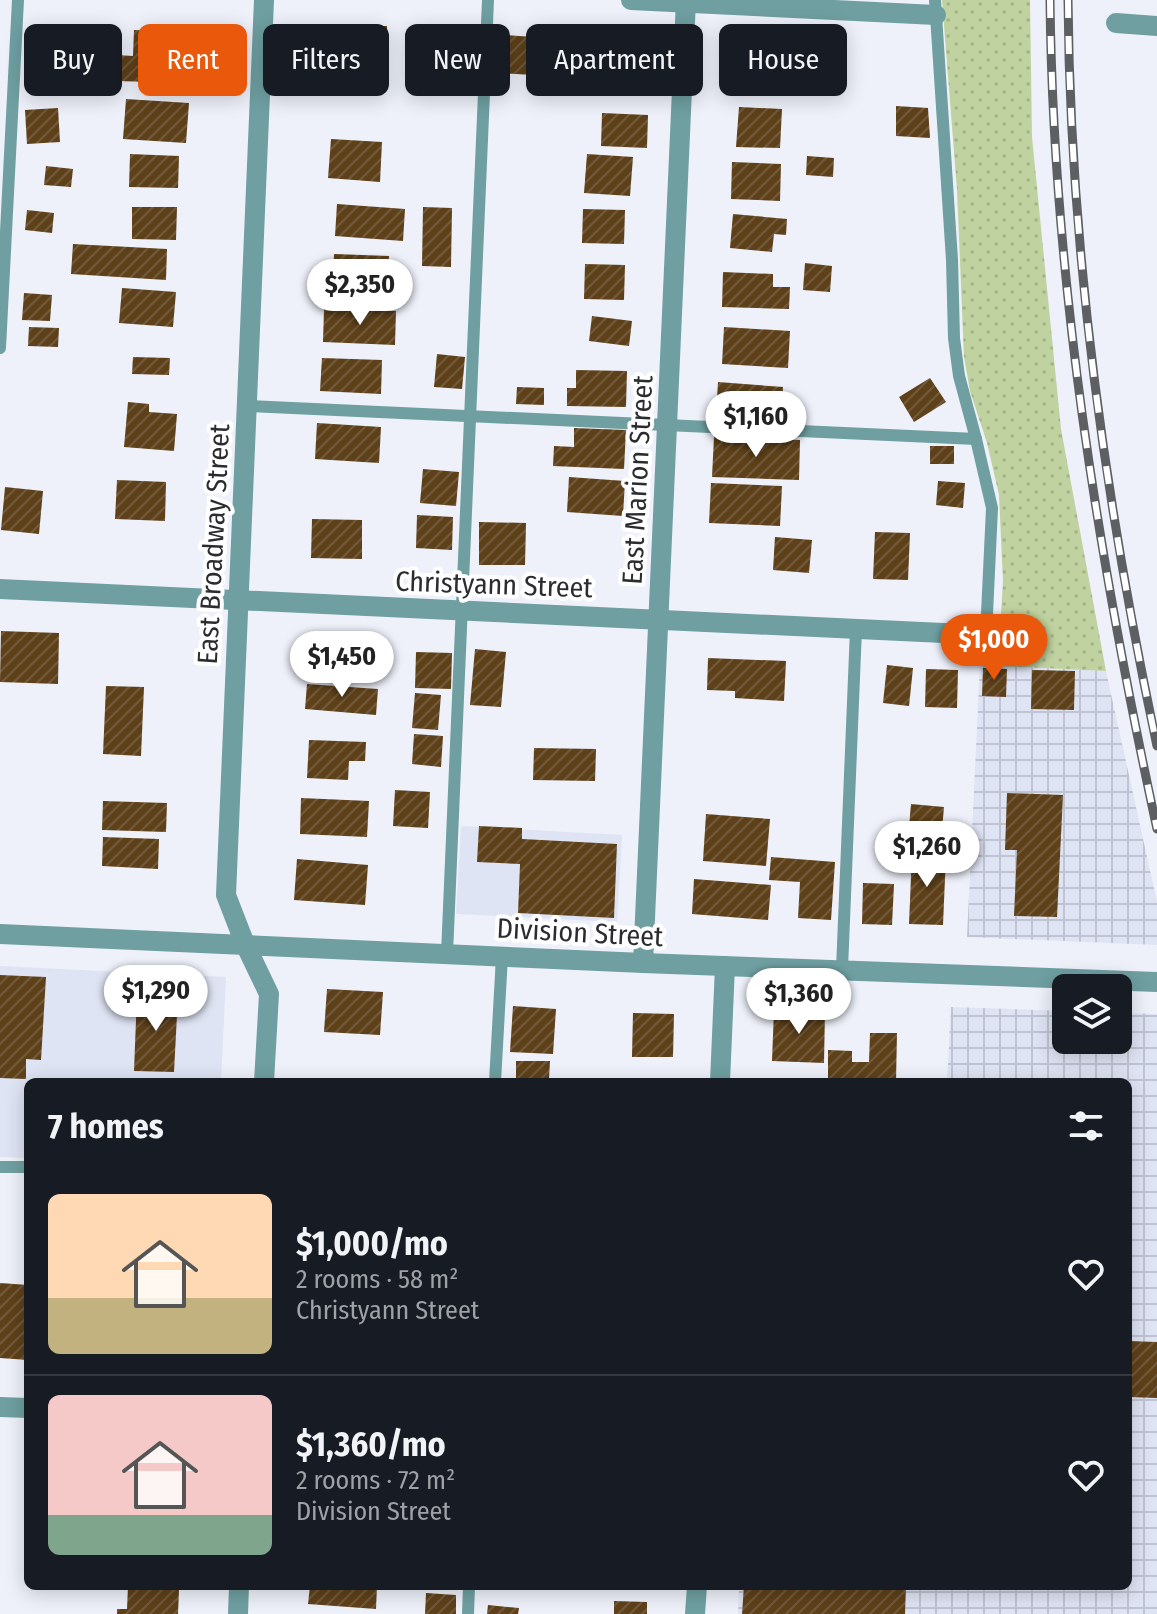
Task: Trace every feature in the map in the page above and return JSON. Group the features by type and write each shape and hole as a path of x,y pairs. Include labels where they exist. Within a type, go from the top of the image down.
{"street":[{"name":"East Broadway Street","path":"264,0 226,895 269,994 264,1078"},
{"path":"631,0 936,7"},
{"name":"East Marion Street","path":"643,963 686,1"},
{"path":"1116,23 1157,26"},
{"name":"Christyann Street","path":"0,589 986,635"},
{"name":"Division Street","path":"0,934 1157,982"},
{"path":"720,1078 725,966"},
{"path":"0,1407 24,1408"},
{"path":"238,1614 239,1590"},
{"path":"695,1614 697,1590"}],"lane":[{"path":"0,348 18,0"},
{"path":"447,954 488,0"},
{"path":"936,7 954,338 959,376 992,508 986,635"},
{"path":"247,406 976,439"},
{"path":"842,969 856,629"},
{"path":"495,1078 502,956"},
{"path":"0,1167 24,1167"},
{"path":"468,1614 469,1590"}],"shaded area":[{"path":"980,665 1106,671 1157,902 1157,945 967,937"},
{"path":"461,826 622,835 617,922 456,914"},
{"path":"0,966 226,977 221,1078 24,1078 24,1158 0,1157"},
{"path":"951,1007 1052,1011 1052,1054 1132,1054 1132,1013 1157,1014 1157,1614 738,1614 739,1590 1132,1590 1132,1078 947,1078"}],"green space":[{"path":"942,0 1030,0 1032,137 1061,429 1106,671 998,666 1003,581 999,495 987,443 970,391 964,357 957,190"}],"building":[{"path":"134,30 138,30 138,82 122,81 122,55 133,56"},
{"path":"510,35 526,36 526,75 510,74"},
{"path":"126,99 189,103 186,143 123,139"},
{"path":"896,106 928,108 930,138 896,136"},
{"path":"739,107 782,109 780,148 736,147"},
{"path":"58,108 60,142 27,144 25,110"},
{"path":"602,113 648,115 647,148 601,146"},
{"path":"331,139 382,142 380,182 328,178"},
{"path":"130,154 179,156 178,188 129,187"},
{"path":"587,154 633,157 630,196 584,193"},
{"path":"807,156 834,158 833,177 806,175"},
{"path":"732,162 781,164 780,201 731,199"},
{"path":"46,166 73,169 71,187 44,185"},
{"path":"337,204 405,209 403,241 335,236"},
{"path":"132,207 177,207 176,240 132,239"},
{"path":"423,207 452,208 451,267 422,266"},
{"path":"583,209 625,210 624,244 582,243"},
{"path":"27,210 54,213 52,233 25,230"},
{"path":"733,214 787,219 786,235 774,234 772,252 730,248"},
{"path":"73,244 167,249 166,280 71,274"},
{"path":"334,254 389,256 388,290 333,288"},
{"path":"805,263 832,266 830,292 803,290"},
{"path":"585,264 625,265 624,300 584,299"},
{"path":"723,272 773,274 773,287 790,287 789,309 722,307"},
{"path":"122,288 176,292 173,327 119,323"},
{"path":"24,293 52,295 50,321 22,320"},
{"path":"324,309 396,311 395,345 323,342"},
{"path":"592,316 632,321 629,346 589,341"},
{"path":"29,327 59,328 58,347 28,346"},
{"path":"724,327 790,331 788,368 722,364"},
{"path":"437,354 465,357 462,389 434,387"},
{"path":"133,357 170,358 169,375 132,374"},
{"path":"322,358 382,360 381,394 320,391"},
{"path":"576,370 627,371 626,407 567,406 567,388 576,388"},
{"path":"930,378 946,402 914,422 899,397"},
{"path":"718,382 783,387 781,419 716,415"},
{"path":"517,387 544,388 544,405 516,404"},
{"path":"128,402 149,404 149,412 177,414 174,451 124,447"},
{"path":"317,423 381,427 379,463 315,459"},
{"path":"574,428 626,430 624,469 553,466 554,446 574,447"},
{"path":"714,437 800,440 799,480 712,477"},
{"path":"930,446 954,446 954,464 930,464"},
{"path":"423,469 459,472 456,506 420,503"},
{"path":"569,477 625,481 623,516 567,512"},
{"path":"117,480 166,482 165,521 115,519"},
{"path":"938,481 965,483 963,508 936,505"},
{"path":"711,483 782,486 780,526 709,523"},
{"path":"5,487 43,491 39,534 1,530"},
{"path":"417,515 453,517 452,550 416,548"},
{"path":"312,519 362,520 362,559 311,558"},
{"path":"479,522 526,523 525,565 479,565"},
{"path":"875,532 910,533 908,580 873,579"},
{"path":"775,537 812,540 809,573 773,570"},
{"path":"1,631 59,633 58,684 0,682"},
{"path":"309,640 359,643 356,679 306,675"},
{"path":"475,649 506,652 501,707 470,705"},
{"path":"416,652 452,653 451,689 415,688"},
{"path":"708,658 786,661 784,701 735,698 735,691 707,690"},
{"path":"887,665 913,668 909,706 883,703"},
{"path":"983,668 1007,669 1006,697 982,696"},
{"path":"926,669 958,670 957,708 925,707"},
{"path":"1032,670 1075,671 1074,710 1031,709"},
{"path":"307,684 378,689 376,715 305,709"},
{"path":"106,686 144,687 141,756 103,754"},
{"path":"415,693 441,695 438,730 412,728"},
{"path":"414,734 443,736 441,767 412,764"},
{"path":"309,740 366,742 365,761 349,761 348,780 307,778"},
{"path":"534,748 596,749 595,781 533,780"},
{"path":"395,790 430,792 428,828 393,826"},
{"path":"1007,793 1063,795 1057,917 1014,916 1017,850 1005,850"},
{"path":"301,798 369,801 367,837 300,834"},
{"path":"103,801 167,803 166,832 102,830"},
{"path":"911,804 944,807 942,830 909,827"},
{"path":"706,814 770,819 766,866 703,861"},
{"path":"479,826 522,828 522,839 617,844 614,918 518,913 520,864 477,862"},
{"path":"103,837 159,839 158,869 102,866"},
{"path":"912,853 946,855 943,925 909,924"},
{"path":"771,857 835,862 831,920 798,918 800,882 769,880"},
{"path":"297,859 368,865 365,905 294,900"},
{"path":"694,879 771,885 768,920 692,914"},
{"path":"863,883 894,884 892,925 862,924"},
{"path":"0,975 46,977 41,1060 26,1059 24,1079 0,1078"},
{"path":"327,989 383,992 380,1035 324,1032"},
{"path":"137,994 178,996 174,1072 134,1071"},
{"path":"513,1006 556,1009 553,1054 510,1052"},
{"path":"774,1010 825,1011 824,1063 772,1061"},
{"path":"633,1013 674,1014 673,1057 632,1057"},
{"path":"870,1033 897,1033 896,1078 828,1078 828,1050 852,1051 852,1062 869,1062"},
{"path":"516,1061 550,1061 549,1078 516,1078"},
{"path":"0,1283 24,1285 24,1360 0,1358"},
{"path":"1132,1341 1157,1342 1157,1398 1132,1397"},
{"path":"128,1590 179,1590 178,1614 117,1614 117,1609 127,1609"},
{"path":"310,1590 377,1590 376,1609 308,1604"},
{"path":"744,1590 906,1590 905,1614 742,1614"},
{"path":"426,1593 456,1595 456,1614 425,1614"},
{"path":"614,1601 647,1602 647,1614 614,1614"},
{"path":"488,1605 519,1608 518,1614 487,1614"}],"railway":[{"path":"1050,0 1060,209 1082,417 1116,624 1157,829"},
{"path":"1068,0 1075,188 1094,375 1121,562 1157,746"}]}
